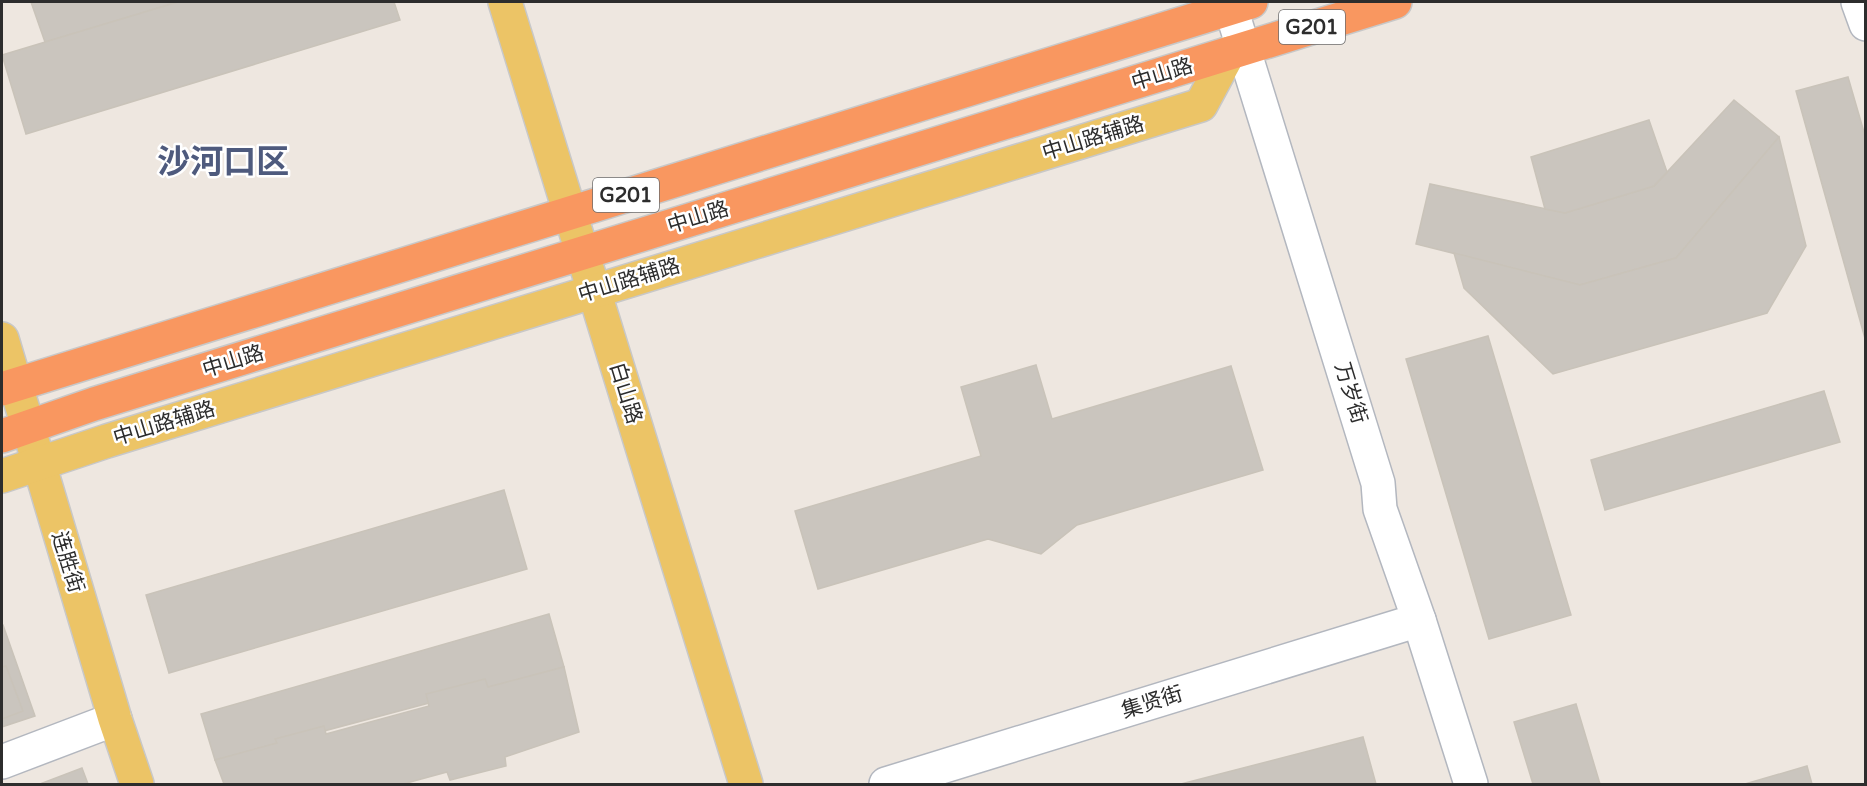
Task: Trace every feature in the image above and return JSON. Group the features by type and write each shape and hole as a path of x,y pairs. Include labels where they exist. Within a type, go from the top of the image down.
{"highway":[{"name":"中山路","path":"15,431 105,401 1395,2"},
{"name":"中山路","path":"8,387 1237,4"}],"main road":[{"name":"白山路","path":"505,2 746,784"},
{"name":"中山路辅路","path":"2,476 1201,105 1236,51"},
{"name":"连胜街","path":"2,339 15,431 39,463 115,719 137,784"}],"street":[{"path":"1858,2 1866,24"},
{"name":"万岁街","path":"1237,4 1236,51 1378,483 1380,509 1419,620 1471,784"},
{"name":"集贤街","path":"886,784 1419,620"},
{"path":"2,762 115,719"}],"building":[{"path":"31,2 178,2 45,42"},
{"path":"178,2 394,2 400,20 26,134 2,55"},
{"path":"1848,77 1866,139 1866,342 1796,91"},
{"path":"1734,100 1779,137 1676,258 1580,285 1416,244 1430,184 1565,213 1654,186"},
{"path":"1649,120 1667,172 1654,186 1565,213 1545,209 1531,157"},
{"path":"1779,137 1806,246 1767,313 1553,374 1464,288 1454,253 1580,285 1676,258"},
{"path":"1488,336 1571,615 1489,639 1406,359"},
{"path":"1036,365 1052,419 1231,366 1263,470 1077,525 1041,554 988,539 818,589 795,511 981,456 961,387"},
{"path":"1824,391 1840,442 1605,510 1591,460"},
{"path":"504,490 527,569 169,673 146,595"},
{"path":"549,614 564,667 215,760 201,714"},
{"path":"2,625 35,716 2,727"},
{"path":"6,666 23,711 2,719 2,667"},
{"path":"564,667 579,732 505,757 506,766 450,780 447,772 403,784 224,784 215,760 277,743 275,739 324,726 326,734 429,706 426,694 485,679 488,687"},
{"path":"1576,704 1600,784 1533,784 1514,722"},
{"path":"1363,737 1376,784 1181,784"},
{"path":"1807,766 1812,784 1745,784"},
{"path":"82,768 88,784 40,784"}],"district":[{"name":"沙河口区","path":"223,161"}]}
